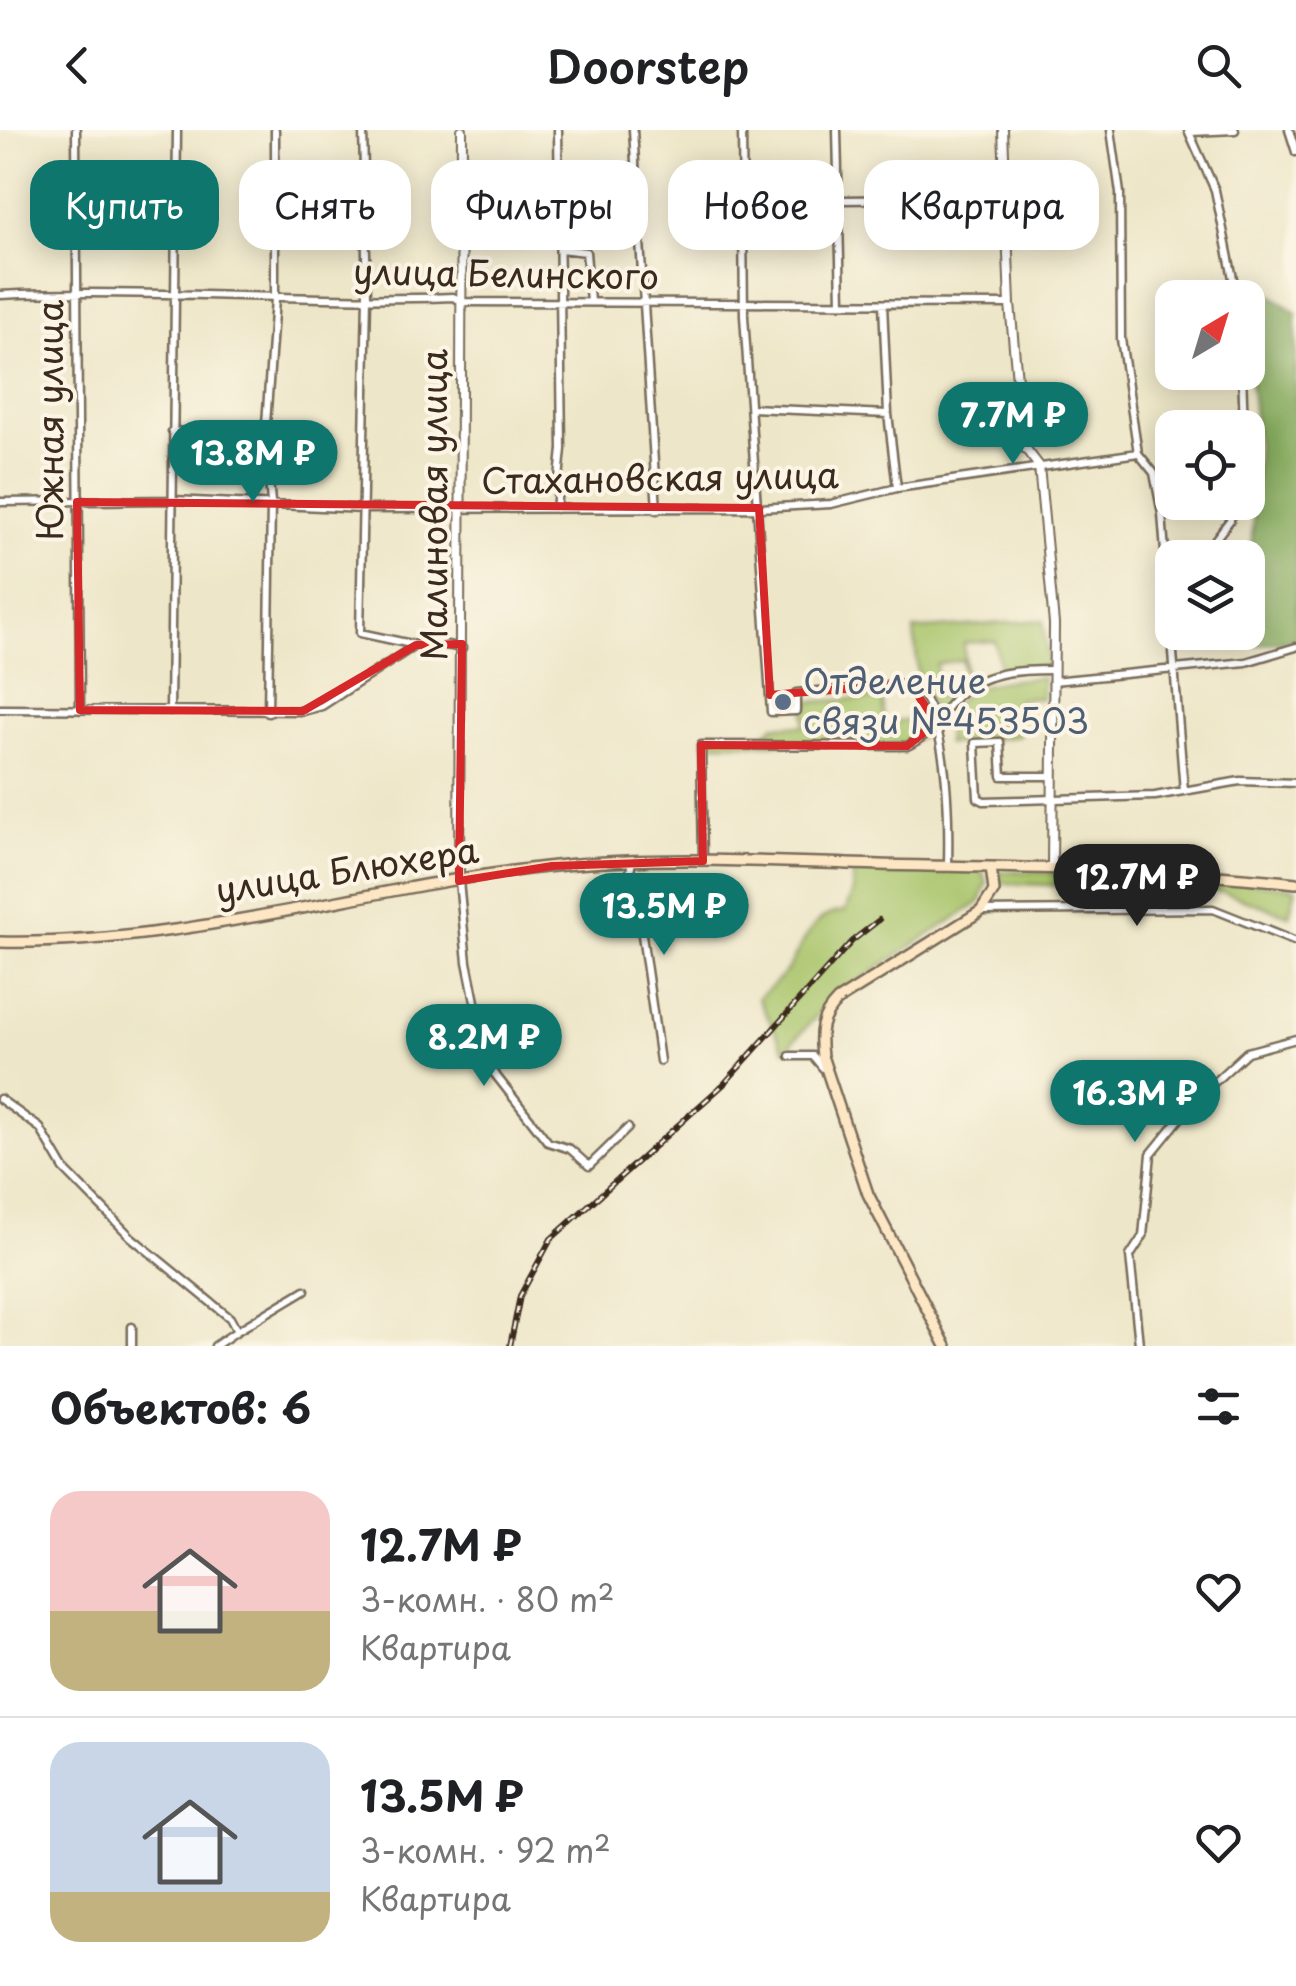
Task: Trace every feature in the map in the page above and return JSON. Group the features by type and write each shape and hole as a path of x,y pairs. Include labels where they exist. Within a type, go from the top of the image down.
{"main road":[{"name":"улица Блюхера","path":"0,942 50,943 160,931 459,881 632,860 1052,868 1296,883"},
{"path":"946,1346 868,1194 827,1072 819,1033 831,1007 981,911 994,891 991,868"}],"street":[{"name":"Южная улица","path":"76,130 80,710"},
{"path":"170,711 177,130"},
{"path":"268,713 271,502 265,438 275,299 275,130"},
{"path":"363,130 367,296 360,633 373,640 416,645 431,642 462,648"},
{"name":"Малиновая улица","path":"459,881 462,130"},
{"path":"558,130 559,160"},
{"path":"633,130 657,510"},
{"path":"742,130 751,408 771,712 796,711 796,693 910,683 923,692 936,722 949,822 948,866"},
{"path":"837,130 839,160"},
{"path":"1003,130 1004,160"},
{"path":"1111,130 1120,193 1121,339 1138,453 1154,473 1166,540"},
{"path":"1189,131 1202,135 1234,130"},
{"path":"1289,130 1296,152"},
{"path":"1189,131 1215,190 1233,280"},
{"path":"556,509 562,449 560,250"},
{"path":"569,250 586,252 590,302"},
{"path":"841,250 841,303"},
{"path":"1008,250 1023,444 1039,466 1054,624 1052,868"},
{"name":"улица Белинского","path":"0,295 75,292 275,299 454,297 464,302 1010,304"},
{"path":"884,304 888,414 897,488"},
{"path":"751,408 888,414"},
{"path":"172,431 265,438"},
{"name":"Стахановская улица","path":"0,502 174,500 364,509 759,508 831,504 897,488 1138,453"},
{"path":"0,709 268,713 322,706 416,645"},
{"path":"1052,681 1246,662 1296,648"},
{"path":"1173,650 1184,790"},
{"path":"704,861 701,746 907,746 932,734 936,722 957,696 990,675 1052,670"},
{"path":"1052,776 1002,776 1000,742 976,742 978,798 1054,801 1184,790 1227,782 1296,784"},
{"path":"632,860 628,884 642,936 660,1060"},
{"path":"459,881 467,962 486,1056 494,1073 548,1142 570,1149 589,1166 628,1128"},
{"path":"981,911 1213,908 1296,942"},
{"path":"1139,1344 1130,1256 1143,1236 1151,1154 1195,1100 1248,1052 1296,1039"},
{"path":"790,1056 812,1056 827,1072"},
{"path":"0,1099 40,1128 64,1168 130,1237 216,1305 237,1331"},
{"path":"215,1346 305,1290"},
{"path":"132,1327 132,1346"}],"highlighted area":[{"path":"77,502 759,508 770,695 910,683 936,723 907,746 701,745 703,861 552,866 459,881 462,644 416,645 303,711 80,710"}],"green space":[{"path":"1265,294 1296,313 1296,639 1265,644 1265,540 1252,540 1253,520 1265,520 1265,410 1253,410 1251,390 1265,390"},
{"path":"1043,620 1048,666 1000,670 995,641 964,643 965,688 962,660 936,664 939,695 954,696 936,714 919,685 914,630"},
{"path":"1043,677 1042,698 1018,699 1019,736 947,744 947,723 962,696 990,684"},
{"path":"882,698 884,722 914,720 930,724 928,734 906,744 705,743 705,736 766,733 775,725 804,726 805,702"},
{"path":"853,869 981,870 987,882 980,902 836,995 785,1050 758,998 784,974 816,924 824,917 845,911 853,892"},
{"path":"1001,872 1231,880 1296,888 1289,915 1223,892 997,883"}],"railway":[{"path":"510,1346 520,1296 551,1239 724,1084 852,941 879,920"}],"place":[{"name":"Отделение связи №453503","path":"783,702"}]}
